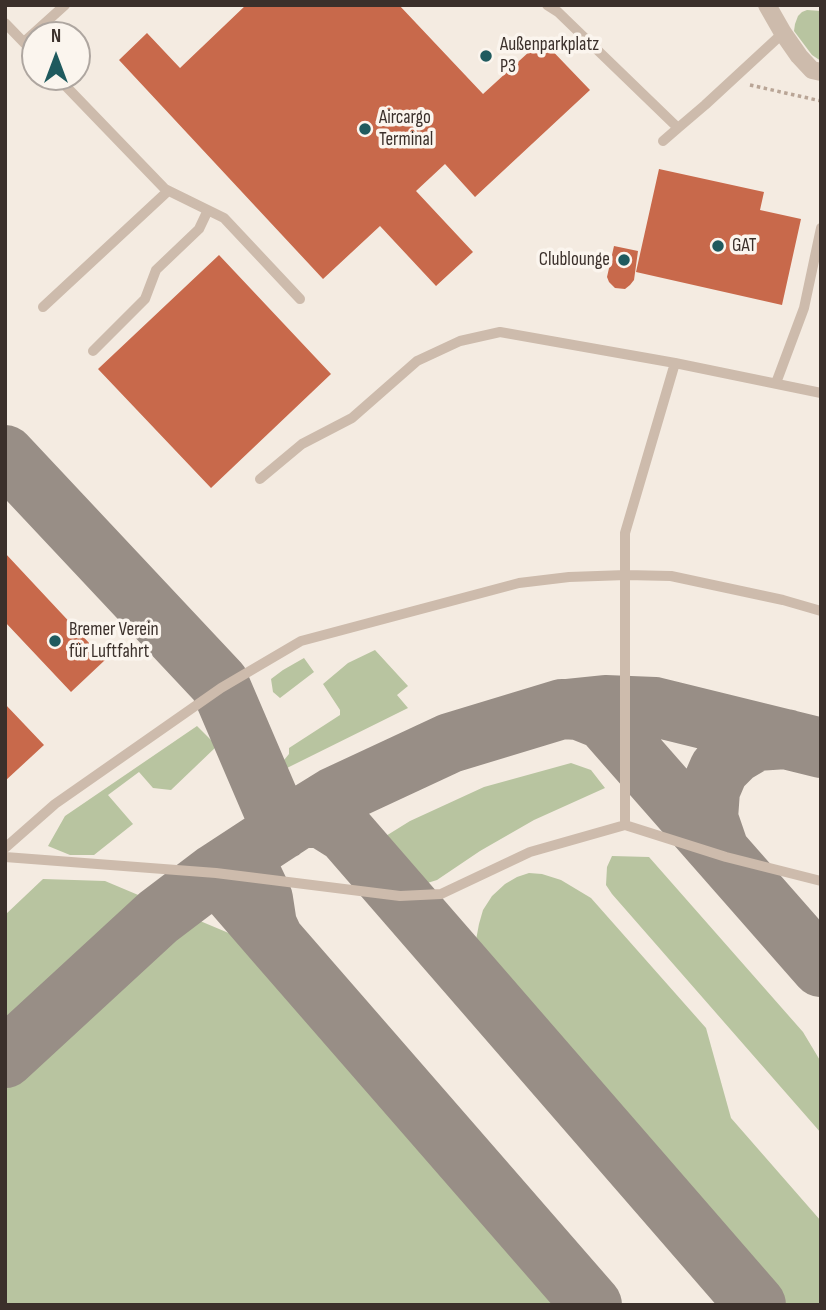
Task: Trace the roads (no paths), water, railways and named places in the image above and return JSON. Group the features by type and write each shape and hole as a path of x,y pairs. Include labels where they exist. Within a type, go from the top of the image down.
{"street":[{"path":"767,5 799,55 812,70 821,72"}],"lane":[{"path":"48,21 65,5"},
{"path":"547,5 558,12 678,128"},
{"path":"5,23 21,40"},
{"path":"663,141 783,33"},
{"path":"71,91 168,191 224,218 300,299"},
{"path":"43,307 168,191"},
{"path":"93,351 145,299 156,270 199,229 208,210"},
{"path":"776,383 804,308 821,228"},
{"path":"260,479 302,444 352,418 417,361 460,341 500,332 675,363 821,393"},
{"path":"625,825 625,533 675,363"},
{"path":"5,848 55,804 221,688 301,641 519,583 569,578 671,576 821,611"},
{"path":"5,857 216,873 400,896 441,894 530,852 625,825 726,858 821,881"}],"place":[{"name":"Außenparkplatz P3","path":"486,56"},
{"name":"Aircargo Terminal","path":"365,129"},
{"name":"GAT","path":"718,246"},
{"name":"Clublounge","path":"624,260"},
{"name":"Bremer Verein für Luftfahrt","path":"55,641"}]}
